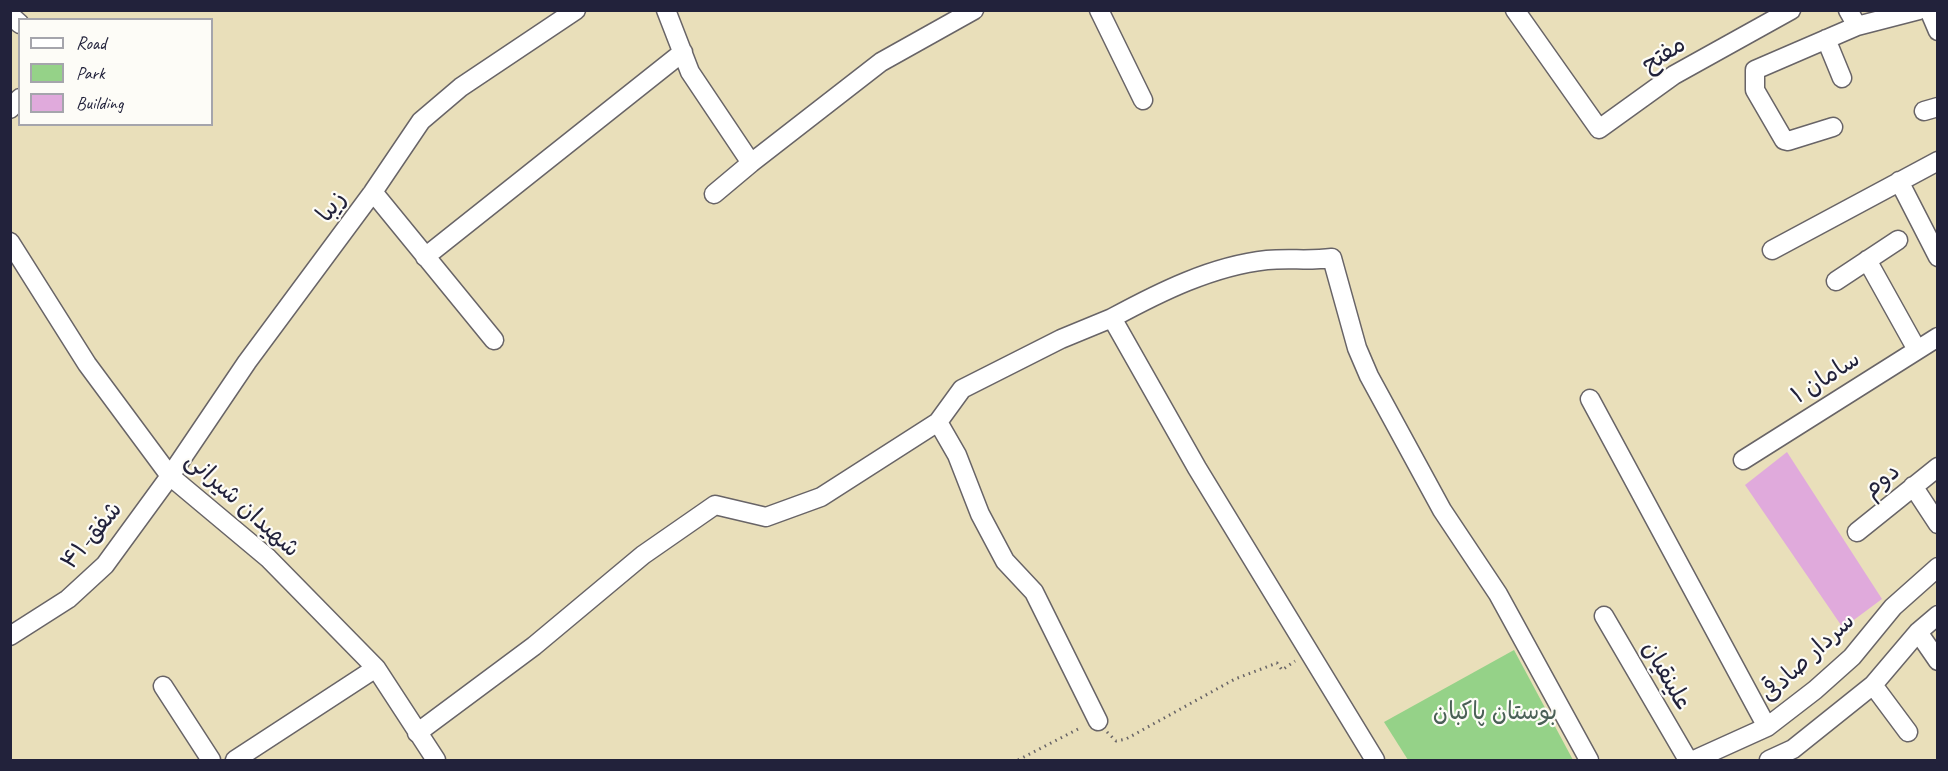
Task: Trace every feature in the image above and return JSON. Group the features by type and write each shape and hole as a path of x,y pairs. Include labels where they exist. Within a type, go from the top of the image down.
{"street":[{"name":"زیبا","path":"170,476 247,362 373,192 422,121 461,87 576,10"},
{"path":"666,10 690,72 751,163"},
{"path":"714,194 881,62 974,10"},
{"path":"1100,10 1143,100"},
{"name":"مفتح","path":"1520,12 1599,129 1674,75 1791,10"},
{"path":"1833,127 1788,141 1784,140 1755,90 1753,78 1755,70 1826,39 1852,18 1919,10"},
{"path":"1929,10 1938,30"},
{"path":"1826,39 1842,78"},
{"path":"425,257 683,52"},
{"path":"1772,250 1938,161"},
{"path":"1899,181 1938,257"},
{"path":"373,192 494,340"},
{"path":"1836,281 1898,240"},
{"name":"شهیدان شیرانی","path":"10,242 87,364 170,476 268,558 376,668 436,760"},
{"path":"417,733 534,646 644,555 715,505 766,517 821,497 938,422 962,389 1060,339 1112,318 1150,297 1209,273 1266,260 1332,258 1357,348 1369,376 1421,473 1498,594 1589,760"},
{"path":"1867,260 1916,348"},
{"path":"1112,318 1197,468 1375,760"},
{"name":"سامان ۱","path":"1743,460 1916,348 1938,337"},
{"path":"1590,399 1767,728"},
{"path":"938,422 957,455 980,514 1005,561 1034,592 1098,721"},
{"name":"دوم","path":"1857,532 1938,467"},
{"name":"شفق-۴۱","path":"10,636 68,599 105,565 170,476"},
{"path":"1913,486 1938,524"},
{"name":"سردار صادقی","path":"1694,760 1767,728 1852,657 1893,607 1938,567"},
{"path":"1769,760 1797,755 1873,685 1918,632 1938,615"},
{"name":"علینقیان","path":"1604,616 1688,760"},
{"path":"1918,632 1938,662"},
{"path":"236,760 376,668"},
{"path":"1873,685 1908,732"},
{"path":"163,686 211,760"}],"path":[{"path":"1018,760 1098,721 1116,741 1126,739 1235,679 1277,663 1282,670 1309,651"}],"green space":[{"name":"بوستان پاکبان","path":"1514,650 1573,760 1408,760 1384,722"}],"building":[{"path":"1787,452 1882,599 1843,628 1745,485"}]}
